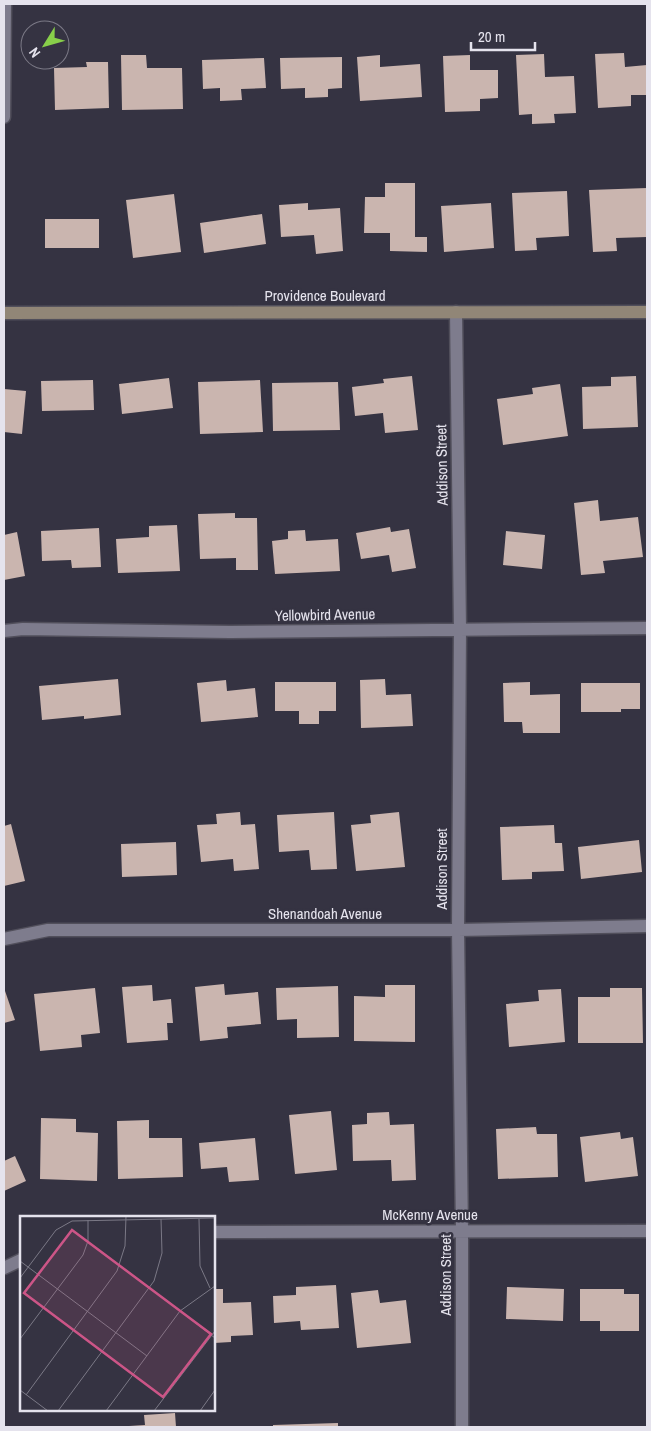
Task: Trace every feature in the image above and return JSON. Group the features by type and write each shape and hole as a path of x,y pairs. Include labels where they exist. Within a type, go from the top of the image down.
{"main road":[{"name":"Providence Boulevard","path":"4,313 647,312"}],"street":[{"path":"4,118 5,4"},
{"name":"Addison Street","path":"456,312 460,629 458,930 462,1231 462,1427"},
{"name":"Yellowbird Avenue","path":"4,631 23,629 230,632 647,628"},
{"name":"Shenandoah Avenue","path":"4,939 48,930 458,930 647,926"},
{"name":"McKenny Avenue","path":"215,1232 647,1231"},
{"path":"4,1268 20,1260"}],"building":[{"path":"624,53 625,67 647,65 647,95 631,95 631,106 598,108 595,54"},
{"path":"544,54 545,77 574,76 576,113 554,114 555,123 532,124 532,114 519,115 516,55"},
{"path":"121,55 146,55 147,68 182,68 183,109 122,110"},
{"path":"380,55 380,67 420,64 422,97 360,101 357,57"},
{"path":"470,55 470,70 498,70 498,98 480,99 480,111 445,112 443,56"},
{"path":"342,57 342,88 328,89 328,97 305,98 305,88 281,89 280,58"},
{"path":"264,58 266,88 241,89 242,100 220,101 220,88 203,89 202,60"},
{"path":"86,62 108,62 109,108 55,110 54,70 87,67"},
{"path":"385,183 415,183 415,237 427,237 427,252 390,251 390,233 364,233 365,197 385,197"},
{"path":"647,188 647,237 616,238 617,251 593,252 589,190"},
{"path":"567,191 569,236 536,238 537,250 515,251 512,193"},
{"path":"174,194 181,252 133,258 126,200"},
{"path":"308,203 308,210 340,208 343,251 316,254 314,235 281,237 279,205"},
{"path":"491,203 494,248 444,252 441,206"},
{"path":"262,214 266,244 204,253 200,223"},
{"path":"45,219 99,219 99,248 45,248"},
{"path":"412,376 418,430 385,433 383,413 355,416 352,387 384,383 383,379"},
{"path":"636,376 638,427 583,429 582,387 611,386 611,377"},
{"path":"169,378 173,408 122,414 119,384"},
{"path":"93,380 94,410 42,411 41,381"},
{"path":"260,380 263,432 200,434 198,382"},
{"path":"338,382 340,430 273,431 272,383"},
{"path":"560,384 568,436 503,445 497,399 533,394 532,388"},
{"path":"4,389 26,391 22,434 4,432"},
{"path":"598,500 600,521 638,517 643,557 603,561 605,573 581,575 574,503"},
{"path":"235,513 235,518 257,518 258,570 236,570 236,558 200,559 198,514"},
{"path":"177,525 180,571 118,573 116,539 149,537 149,526"},
{"path":"390,527 391,532 409,529 416,568 392,572 389,555 361,559 356,533"},
{"path":"99,528 101,567 72,568 71,560 42,561 41,531"},
{"path":"305,530 306,541 338,539 340,571 275,574 272,541 288,539 288,531"},
{"path":"506,531 545,535 542,569 503,565"},
{"path":"17,532 25,576 4,580 4,535"},
{"path":"118,679 121,715 84,719 84,716 42,720 39,686"},
{"path":"385,679 386,695 411,694 413,726 361,728 360,680"},
{"path":"226,680 227,691 255,688 258,717 201,722 197,683"},
{"path":"275,682 336,682 336,711 319,711 319,724 299,724 299,711 275,711"},
{"path":"530,682 530,695 560,694 560,733 523,733 522,722 504,722 503,683"},
{"path":"581,683 640,683 640,709 621,709 621,712 581,712"},
{"path":"240,812 241,825 255,824 259,869 234,871 233,859 201,862 197,825 217,824 216,814"},
{"path":"334,812 337,869 311,870 309,850 279,852 277,815"},
{"path":"399,812 405,867 356,871 351,825 371,823 370,815"},
{"path":"11,824 25,881 4,886 4,826"},
{"path":"554,825 555,843 562,843 564,871 532,872 532,879 502,880 500,827"},
{"path":"639,840 642,872 581,879 578,847"},
{"path":"176,842 177,875 122,877 121,844"},
{"path":"224,984 225,995 258,992 261,1024 227,1027 228,1038 200,1041 195,987"},
{"path":"152,985 153,1001 171,999 173,1023 167,1023 168,1040 127,1043 122,987"},
{"path":"385,985 415,985 415,1042 354,1041 354,996 385,997"},
{"path":"338,986 339,1037 297,1038 297,1019 277,1020 276,988"},
{"path":"4,988 15,1020 4,1023"},
{"path":"95,988 100,1033 81,1035 82,1047 40,1051 34,994"},
{"path":"610,988 642,988 643,1043 578,1043 578,997 610,997"},
{"path":"561,989 565,1042 509,1047 506,1004 539,1001 538,990"},
{"path":"331,1111 337,1170 295,1174 289,1115"},
{"path":"389,1112 390,1125 414,1124 416,1180 392,1181 391,1160 353,1161 352,1125 367,1124 367,1113"},
{"path":"41,1118 76,1119 76,1132 98,1133 97,1181 40,1179"},
{"path":"149,1120 149,1138 182,1138 183,1177 118,1179 117,1121"},
{"path":"536,1127 537,1134 557,1134 558,1177 498,1179 496,1129"},
{"path":"620,1132 621,1139 633,1137 638,1176 585,1182 580,1137"},
{"path":"255,1138 259,1180 229,1182 227,1167 201,1169 199,1143"},
{"path":"15,1156 26,1181 4,1191 4,1161"},
{"path":"336,1285 339,1328 301,1330 300,1321 274,1323 273,1296 296,1295 296,1287"},
{"path":"507,1287 564,1289 563,1321 506,1319"},
{"path":"215,1289 223,1289 223,1303 251,1302 253,1335 231,1336 231,1342 215,1343"},
{"path":"580,1289 624,1289 624,1294 639,1294 639,1331 600,1331 600,1321 580,1321"},
{"path":"378,1290 380,1303 406,1300 411,1343 357,1348 351,1293"},
{"path":"175,1413 176,1427 129,1427 145,1425 144,1415"},
{"path":"338,1423 338,1427 273,1427 273,1425"}]}
